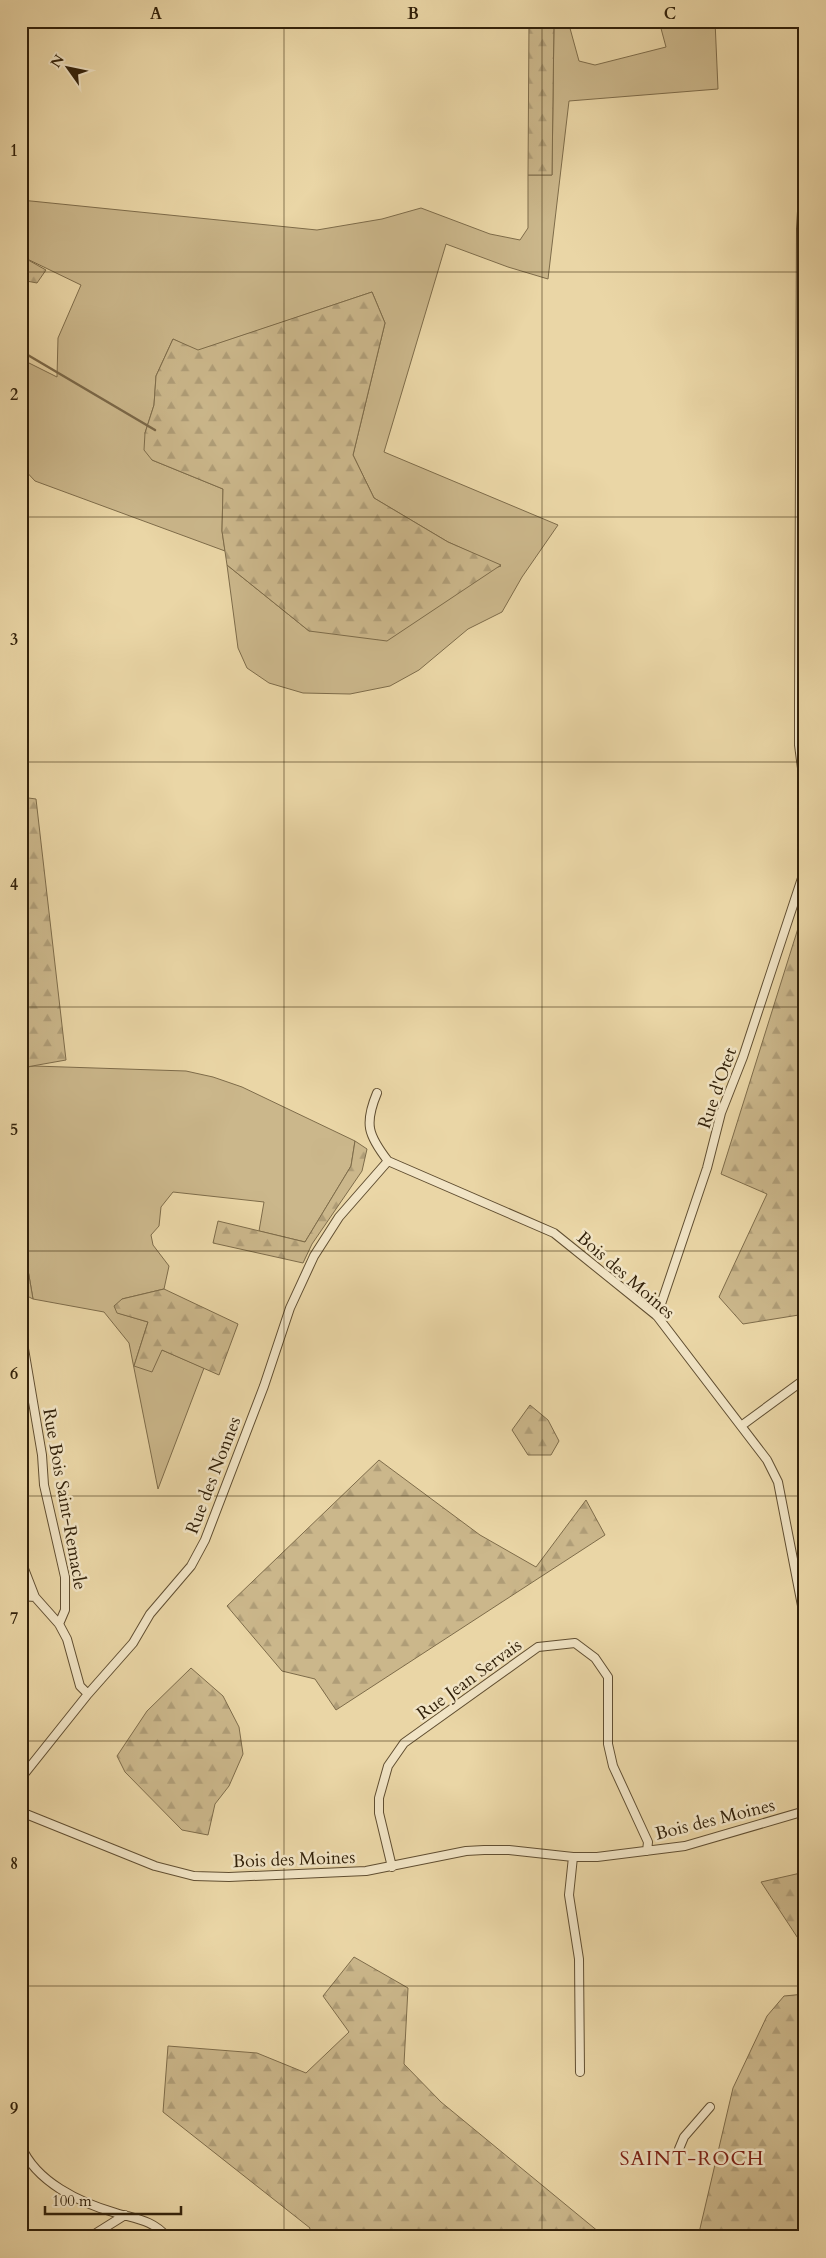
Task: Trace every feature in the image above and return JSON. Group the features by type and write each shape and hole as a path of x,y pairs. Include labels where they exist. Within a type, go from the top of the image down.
{"street":[{"path":"805,158 801,229 798,716 799,745 805,791"},
{"name":"Rue d'Otet","path":"657,1316 707,1168 721,1113 743,1057 805,870"},
{"path":"377,1093 368,1120 375,1143 388,1161"},
{"name":"Bois des Moines","path":"388,1161 554,1233 657,1316 767,1460 778,1482 805,1622"},
{"name":"Rue des Nonnes","path":"22,1775 88,1694 133,1643 150,1614 191,1566 205,1540 264,1386 290,1308 314,1256 339,1217 388,1161"},
{"name":"Rue Bois Saint-Remacle","path":"21,1331 42,1455 44,1485 65,1577 65,1610 59,1624"},
{"path":"741,1426 805,1379"},
{"path":"21,1562 35,1597 59,1624 67,1640 80,1686 88,1694"},
{"path":"21,1596 35,1597"},
{"name":"Rue Jean Servais","path":"392,1867 379,1813 379,1798 388,1766 404,1743 538,1647 575,1643 594,1658 608,1677 608,1744 613,1766 648,1842 647,1851"},
{"name":"Bois des Moines","path":"22,1816 155,1866 194,1876 335,1873 392,1867 466,1851 484,1850 509,1850 573,1858 647,1851 685,1846 804,1812"},
{"path":"573,1858 569,1895 578,1959 580,2072"},
{"path":"679,2149 684,2137 710,2107"},
{"path":"21,2146 42,2176 76,2197 125,2215 142,2218 160,2229 167,2237"},
{"path":"90,2237 125,2215"}],"green space":[{"path":"529,21 554,21 552,175 528,175"},
{"path":"554,21 568,21 579,61 595,65 666,47 659,21 715,21 718,89 569,101 548,279 508,267 446,244 384,452 558,525 522,577 502,612 468,629 419,670 390,686 350,694 303,693 269,683 247,668 238,648 227,565 309,631 501,566 448,542 374,498 353,455 385,323 372,292 197,351 173,339 156,376 154,405 145,433 152,460 223,489 222,531 225,551 35,481 21,466 21,359 57,377 58,338 81,285 21,256 21,200 317,230 382,219 421,208 490,234 520,240 528,228 528,175 552,175"},
{"path":"21,256 46,270 37,283 21,280"},
{"path":"372,292 385,323 353,455 374,498 448,542 501,565 387,641 309,631 227,565 222,531 223,489 152,460 144,450 145,433 154,405 156,376 173,339 198,350"},
{"path":"21,797 36,799 66,1060 21,1068"},
{"path":"805,906 805,1314 743,1324 719,1297 767,1194 721,1174"},
{"path":"34,1066 186,1071 213,1077 242,1087 355,1141 351,1166 305,1242 259,1231 264,1202 173,1192 161,1207 159,1226 151,1235 153,1245 169,1266 164,1289 122,1299 118,1313 148,1322 134,1366 162,1350 204,1368 158,1489 129,1343 104,1312 33,1299 21,1229 21,1068"},
{"path":"355,1141 367,1149 362,1171 312,1244 303,1263 213,1243 218,1221 305,1242 351,1166"},
{"path":"21,1229 33,1299 21,1293"},
{"path":"164,1289 238,1324 219,1375 162,1350 152,1372 134,1366 148,1322 117,1313 114,1306 122,1299"},
{"path":"530,1405 548,1420 559,1441 551,1455 528,1455 512,1430"},
{"path":"379,1460 480,1535 536,1567 586,1500 605,1535 336,1710 315,1679 282,1671 227,1606"},
{"path":"191,1668 223,1696 239,1727 243,1754 229,1786 215,1804 208,1835 182,1830 125,1772 117,1756 147,1711"},
{"path":"805,1872 805,1949 761,1882"},
{"path":"354,1957 408,1988 404,2064 441,2102 605,2237 306,2237 310,2228 163,2112 168,2046 257,2053 306,2073 349,2032 323,1996"},
{"path":"805,1994 805,2237 698,2237 733,2088 767,2016 784,1996"}],"waterway":[{"path":"21,351 155,430"}],"district":[{"name":"SAINT-ROCH","path":"692,2158"}]}
